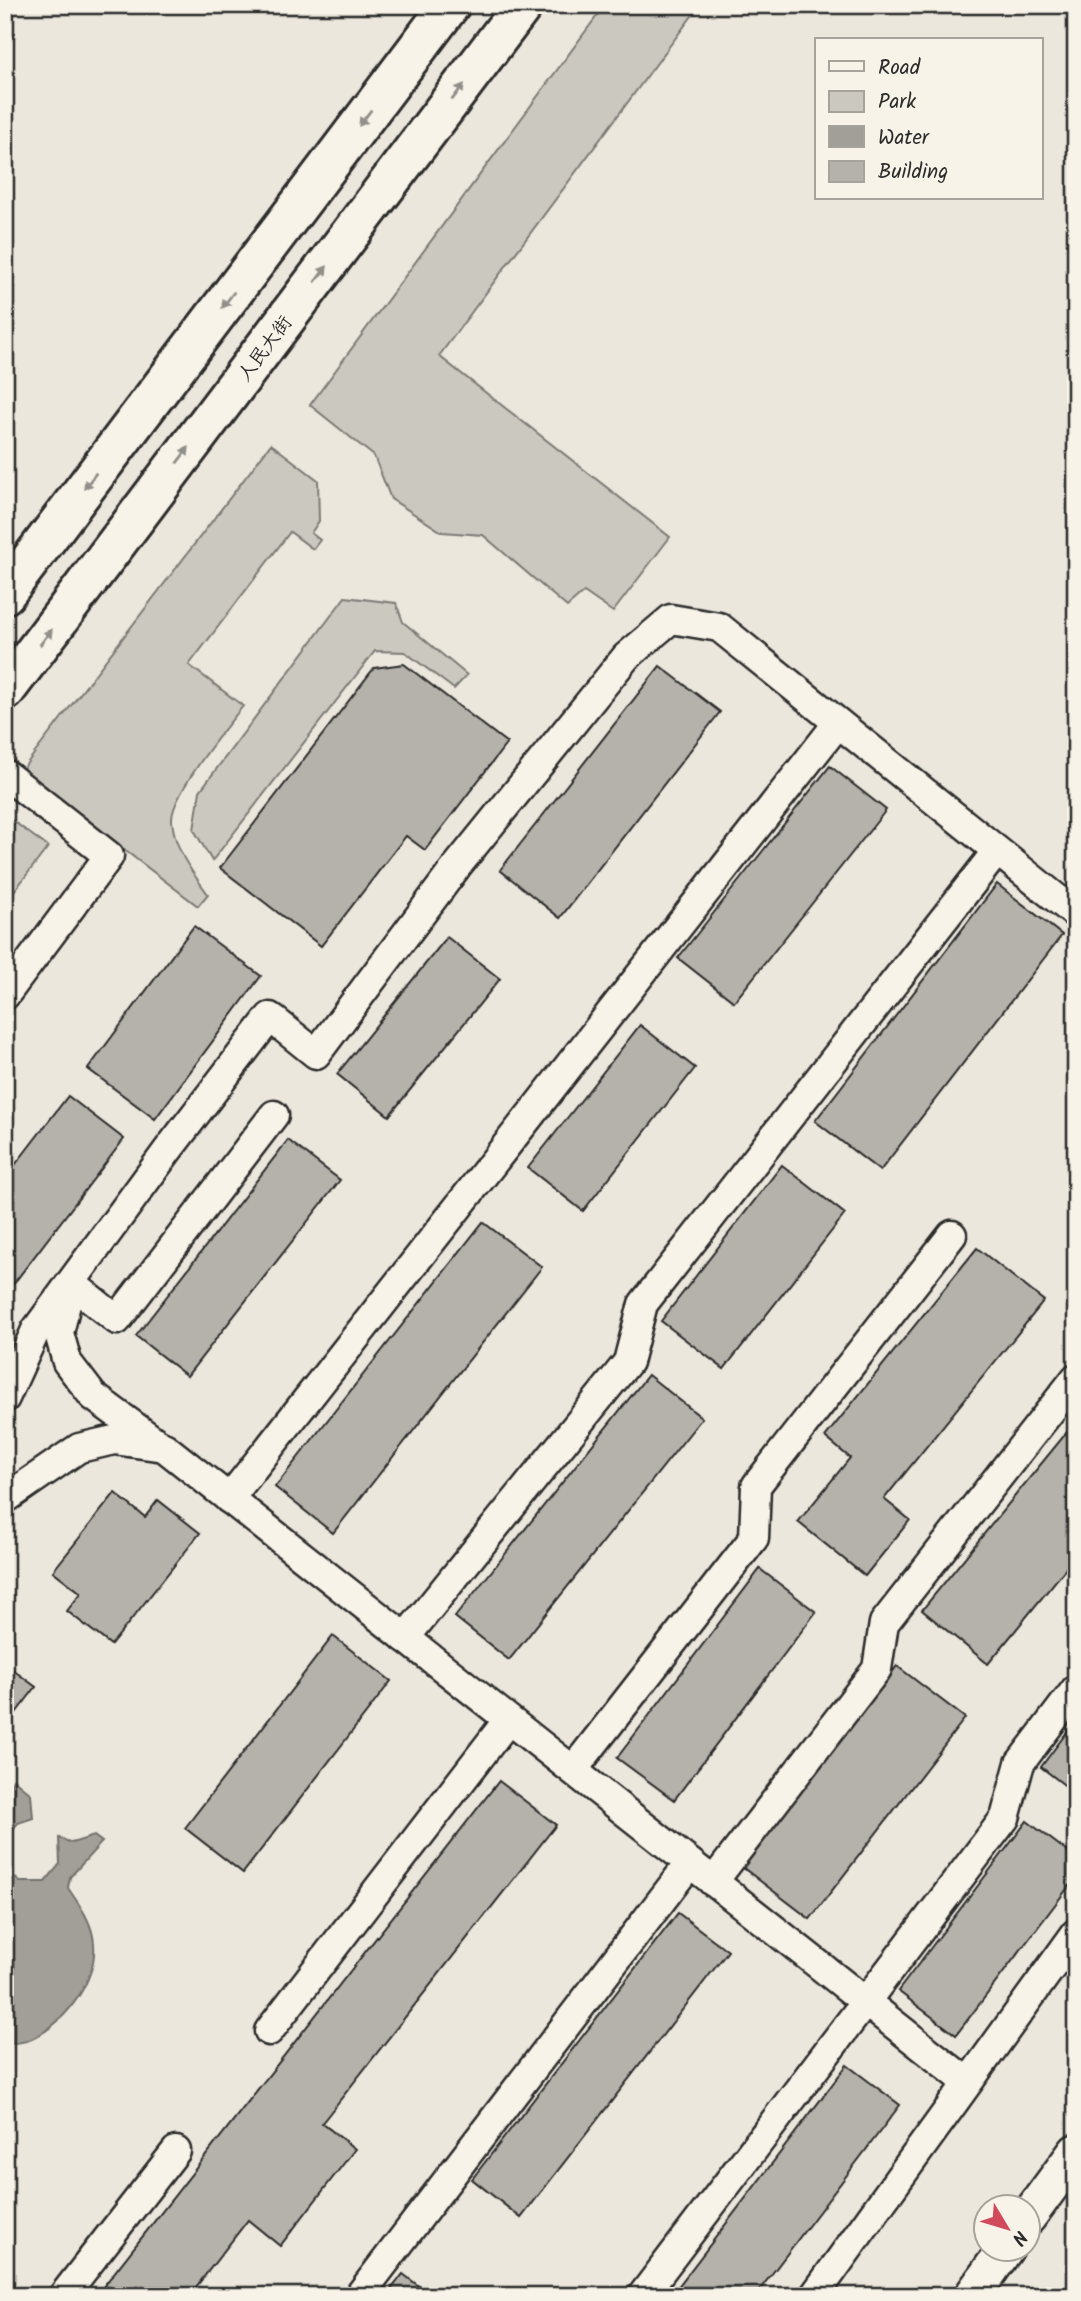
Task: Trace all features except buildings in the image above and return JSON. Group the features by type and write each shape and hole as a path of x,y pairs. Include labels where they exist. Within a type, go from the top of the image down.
{"main road":[{"path":"5,594 450,5"},
{"name":"人民大街","path":"5,691 523,5"}],"street":[{"path":"5,1398 36,1330 270,1017 316,1054 457,866 617,667 671,619 719,627 1076,914"},
{"path":"229,1499 838,723"},
{"path":"5,774 110,856 5,995"},
{"path":"405,1638 628,1362 643,1304 998,851"},
{"path":"71,1283 117,1320 274,1115"},
{"path":"573,1770 754,1538 756,1486 952,1234"},
{"path":"71,1283 59,1333 67,1362 93,1396 163,1447 967,2081"},
{"path":"713,1882 877,1670 884,1623 1076,1378"},
{"path":"5,1499 79,1448 114,1440 163,1447"},
{"path":"642,2296 1005,1818 1020,1763 1076,1689"},
{"path":"269,2031 508,1720"},
{"path":"359,2296 690,1863"},
{"path":"814,2296 1076,1933"},
{"path":"62,2296 176,2151"},
{"path":"1042,2198 1076,2152"},
{"path":"972,2296 997,2262"}],"green space":[{"path":"605,5 700,5 439,356 670,537 613,612 584,592 567,607 483,535 442,532 391,499 374,456 310,405"},
{"path":"271,444 318,480 319,521 311,533 320,540 313,549 290,532 189,665 243,706 200,762 174,810 172,821 180,851 208,894 198,906 21,771"},
{"path":"345,597 396,603 403,622 467,675 454,689 405,652 375,651 212,861 194,830 200,791"},
{"path":"5,815 48,847 5,903"}],"water":[{"path":"13,1779 31,1794 33,1818 18,1823 5,1838 5,1797"},
{"path":"94,1836 102,1842 70,1877 68,1888 86,1916 93,1936 92,1967 86,1982 69,2009 45,2031 26,2041 5,2044 5,1869 20,1882 45,1882 60,1864 59,1838 72,1843"}]}
